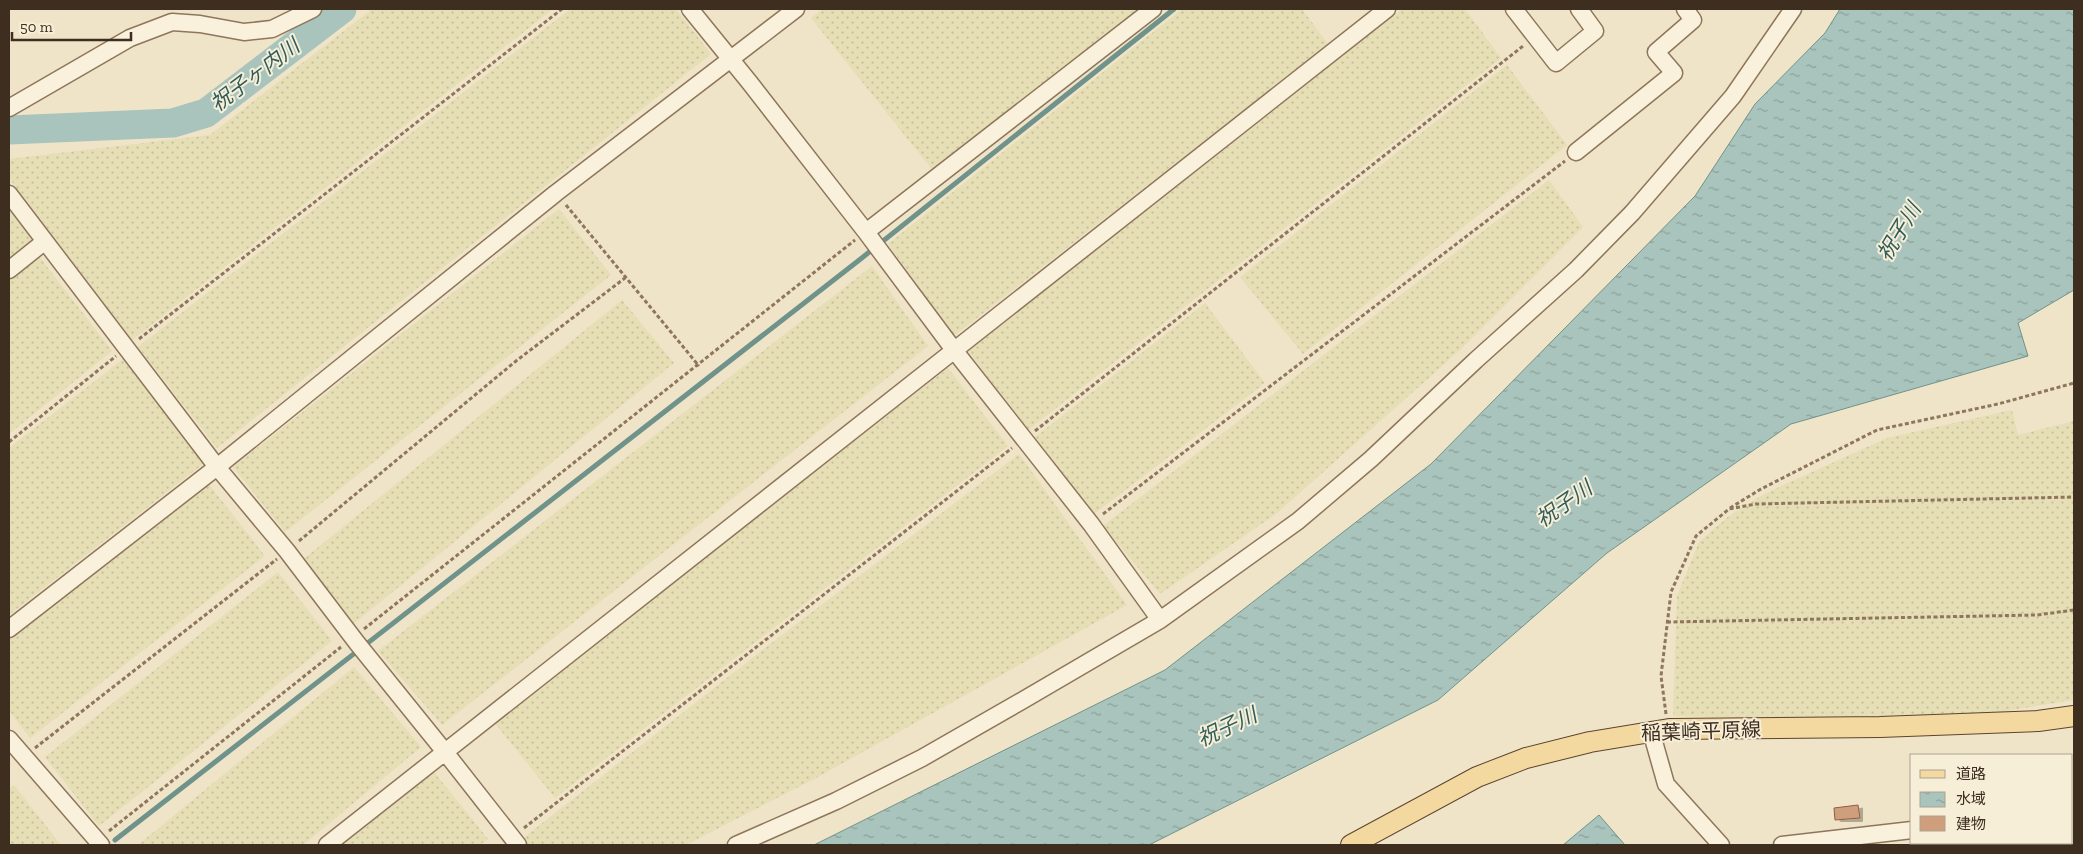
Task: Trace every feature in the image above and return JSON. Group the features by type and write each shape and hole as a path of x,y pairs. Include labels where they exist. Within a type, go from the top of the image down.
{"main road":[{"name":"稲葉崎平原線","path":"1351,845 1477,777 1526,758 1590,742 1660,730 1880,727 2038,721 2074,716"}],"street":[{"path":"9,108 130,38 172,22 200,24 244,32 272,29 313,9"},
{"path":"690,9 868,234 954,350 1091,524 1160,620"},
{"path":"9,629 217,467 556,193 796,9"},
{"path":"868,234 1152,9"},
{"path":"327,845 1387,9"},
{"path":"1514,9 1556,63 1595,31 1579,9"},
{"path":"1576,152 1674,73 1656,52 1693,20 1685,9"},
{"path":"736,845 836,801 922,758 1160,620 1313,509 1371,459 1576,270 1632,214 1732,96 1793,9"},
{"path":"9,194 217,467 287,551 515,842"},
{"path":"9,270 44,242"},
{"path":"1660,730 1666,784 1720,845"},
{"path":"9,739 97,844"},
{"path":"1782,845 1910,832"}],"path":[{"path":"9,442 562,9"},
{"path":"515,842 1535,36"},
{"path":"1091,524 1576,152"},
{"path":"556,193 699,366"},
{"path":"97,844 868,234"},
{"path":"23,757 287,551 516,361 625,278"},
{"path":"1660,730 1661,676 1671,592 1696,536 1729,509 1761,489 1877,430 1998,404 2074,383"},
{"path":"1729,509 1756,504 2074,497"},
{"path":"1668,622 2037,615 2074,610"}],"shaded area":[{"path":"372,9 553,9 132,340 9,178 9,159 210,135"},
{"path":"570,9 676,9 711,54 217,448 138,347"},
{"path":"823,9 1142,9 934,172 811,18"},
{"path":"1182,9 1302,9 1328,44 954,336 888,244"},
{"path":"1402,9 1465,9 1501,58 1027,431 967,349"},
{"path":"1507,65 1567,145 1303,354 1240,277"},
{"path":"1549,180 1583,227 1459,351 1276,514 1160,594 1103,526"},
{"path":"9,208 34,241 9,261"},
{"path":"559,209 611,275 285,532 233,467"},
{"path":"38,255 112,351 9,434 9,279"},
{"path":"872,266 928,346 442,725 378,651"},
{"path":"622,300 674,363 352,625 300,562"},
{"path":"1205,303 1265,383 1093,515 1034,438"},
{"path":"123,359 203,464 9,615 9,448"},
{"path":"948,368 1008,446 555,798 494,722"},
{"path":"2012,410 2018,435 2074,421 2074,700 1976,716 1787,718 1673,716 1677,596 1699,542 1729,516 1766,493 1887,438"},
{"path":"1019,454 1127,605 816,778 686,845 527,845 522,839 765,648"},
{"path":"208,483 265,556 30,738 9,711 9,637"},
{"path":"278,572 332,641 99,826 45,757"},
{"path":"354,667 421,747 303,845 138,845"},
{"path":"434,772 488,839 480,845 343,845"},
{"path":"14,785 61,845 9,845 9,788"}],"water":[{"name":"祝子川","path":"1840,9 2074,9 2074,290 2018,323 2028,356 1791,424 1607,553 1438,700 1149,845 814,845 1165,670 1431,464 1695,196 1755,104 1825,33"},
{"path":"1599,815 1625,845 1563,845"}],"building":[{"path":"1858,805 1860,818 1835,820 1834,808"}],"waterway":[{"name":"祝子ヶ内川","path":"9,130 173,123 206,113 342,9"},
{"path":"115,840 858,261 1174,9"}]}
